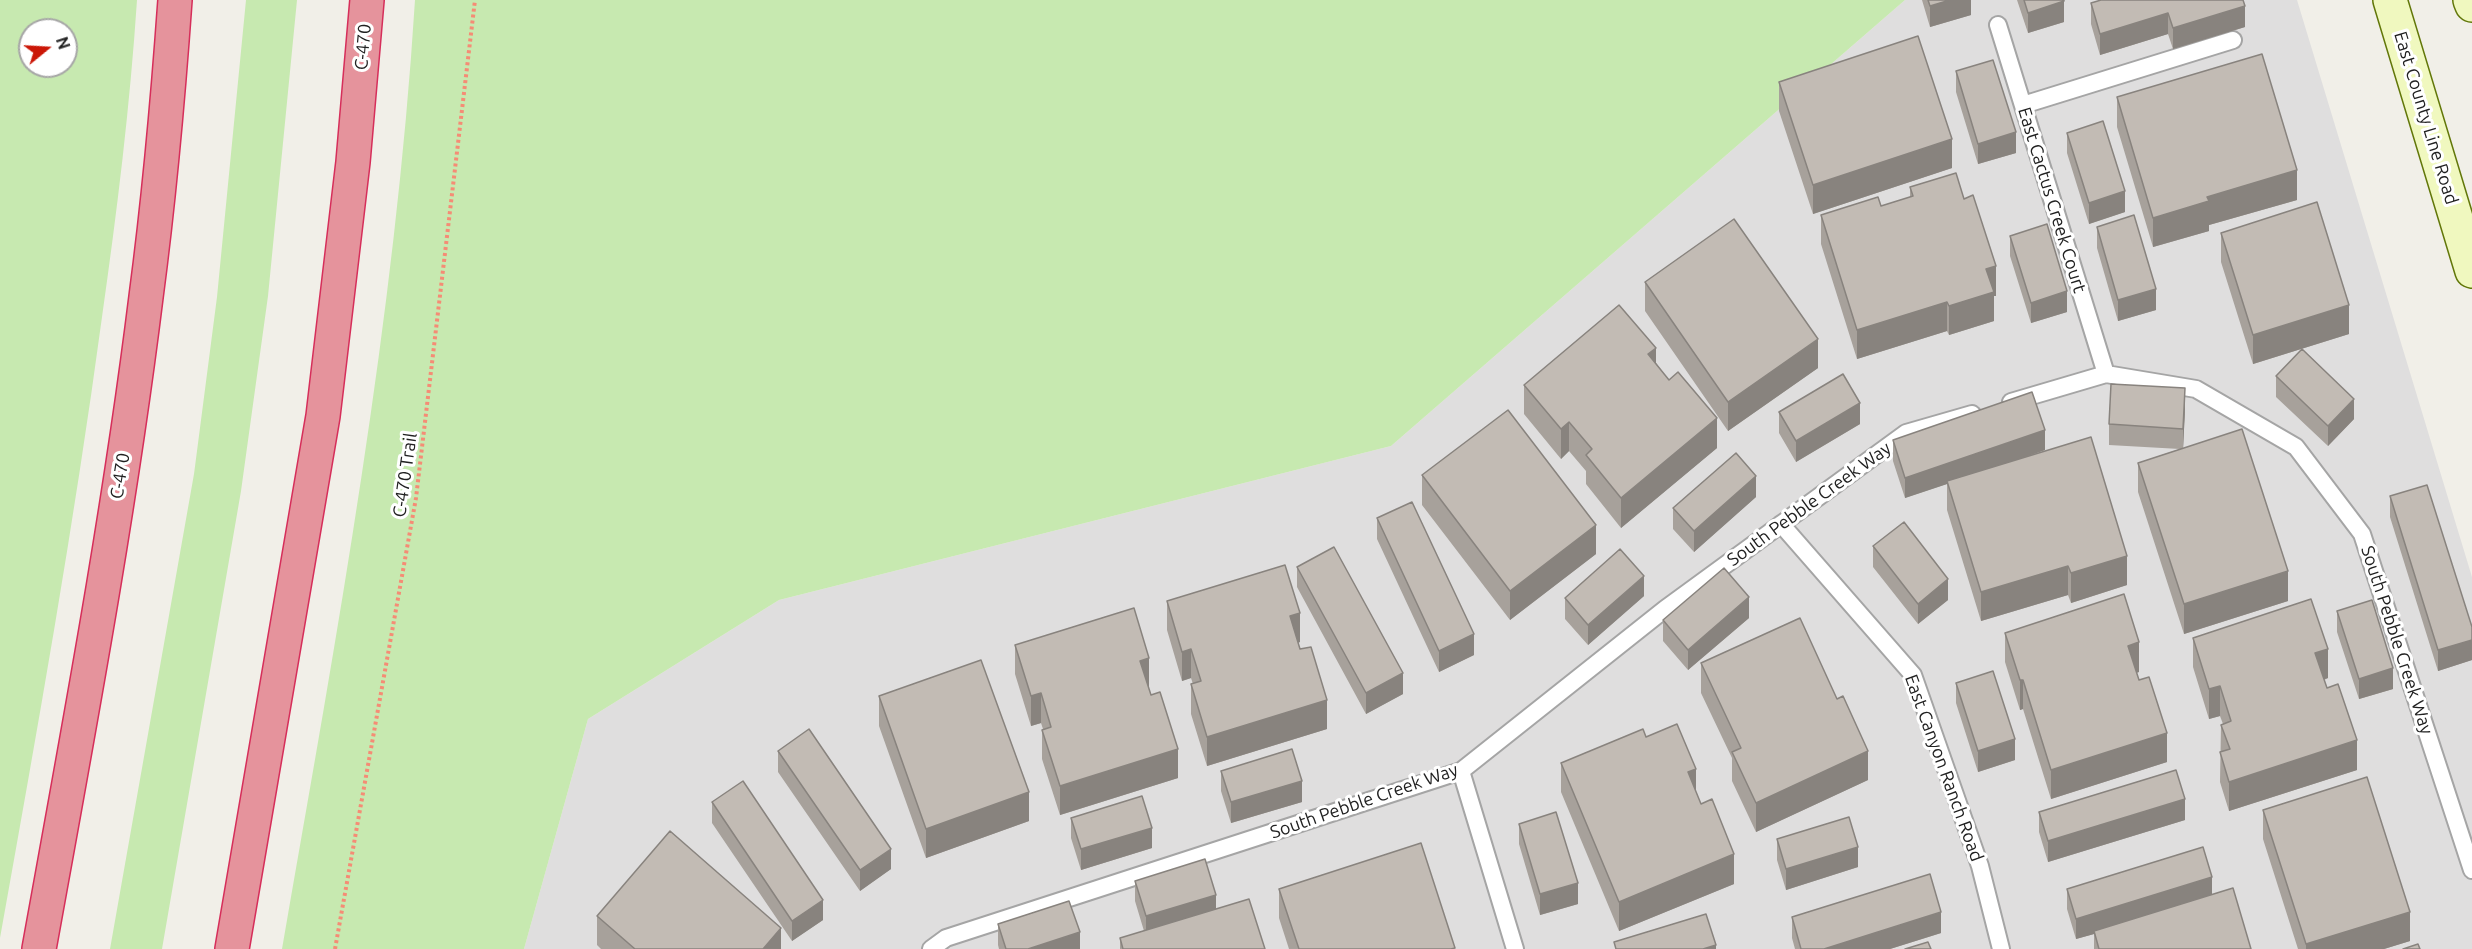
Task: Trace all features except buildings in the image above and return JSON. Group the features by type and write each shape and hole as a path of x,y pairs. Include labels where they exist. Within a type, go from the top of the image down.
{"highway":[{"name":"C-470","path":"39,949 95,635 141,335 161,164 175,0"},
{"name":"C-470","path":"232,949 323,416 353,162 367,0"}],"main road":[{"name":"East County Line Road","path":"2390,0 2472,271"},
{"path":"2470,0 2472,5"}],"lane":[{"name":"East Cactus Creek Court","path":"1998,25 2106,374"},
{"path":"2023,105 2233,40"},
{"name":"South Pebble Creek Way","path":"931,949 946,938 1461,771 1517,724 1665,609 1906,433 2106,374 2196,389 2296,447 2362,534 2472,870"},
{"name":"East Canyon Ranch Road","path":"1781,524 1913,675 1980,866 2001,949"},
{"path":"1461,771 1515,949"}],"path":[{"name":"C-470 Trail","path":"335,949 416,498 476,0"}],"shaded area":[{"path":"1905,0 2297,0 2472,577 2472,949 524,949 588,719 779,600 1391,446"}],"green space":[{"path":"0,0 137,0 131,79 113,238 54,628 0,938"},
{"path":"246,0 297,0 268,296 241,491 162,949 110,949 194,474 217,297"},
{"path":"415,0 1905,0 1391,446 779,600 588,719 524,949 282,949 343,594 379,357 394,239"}]}
